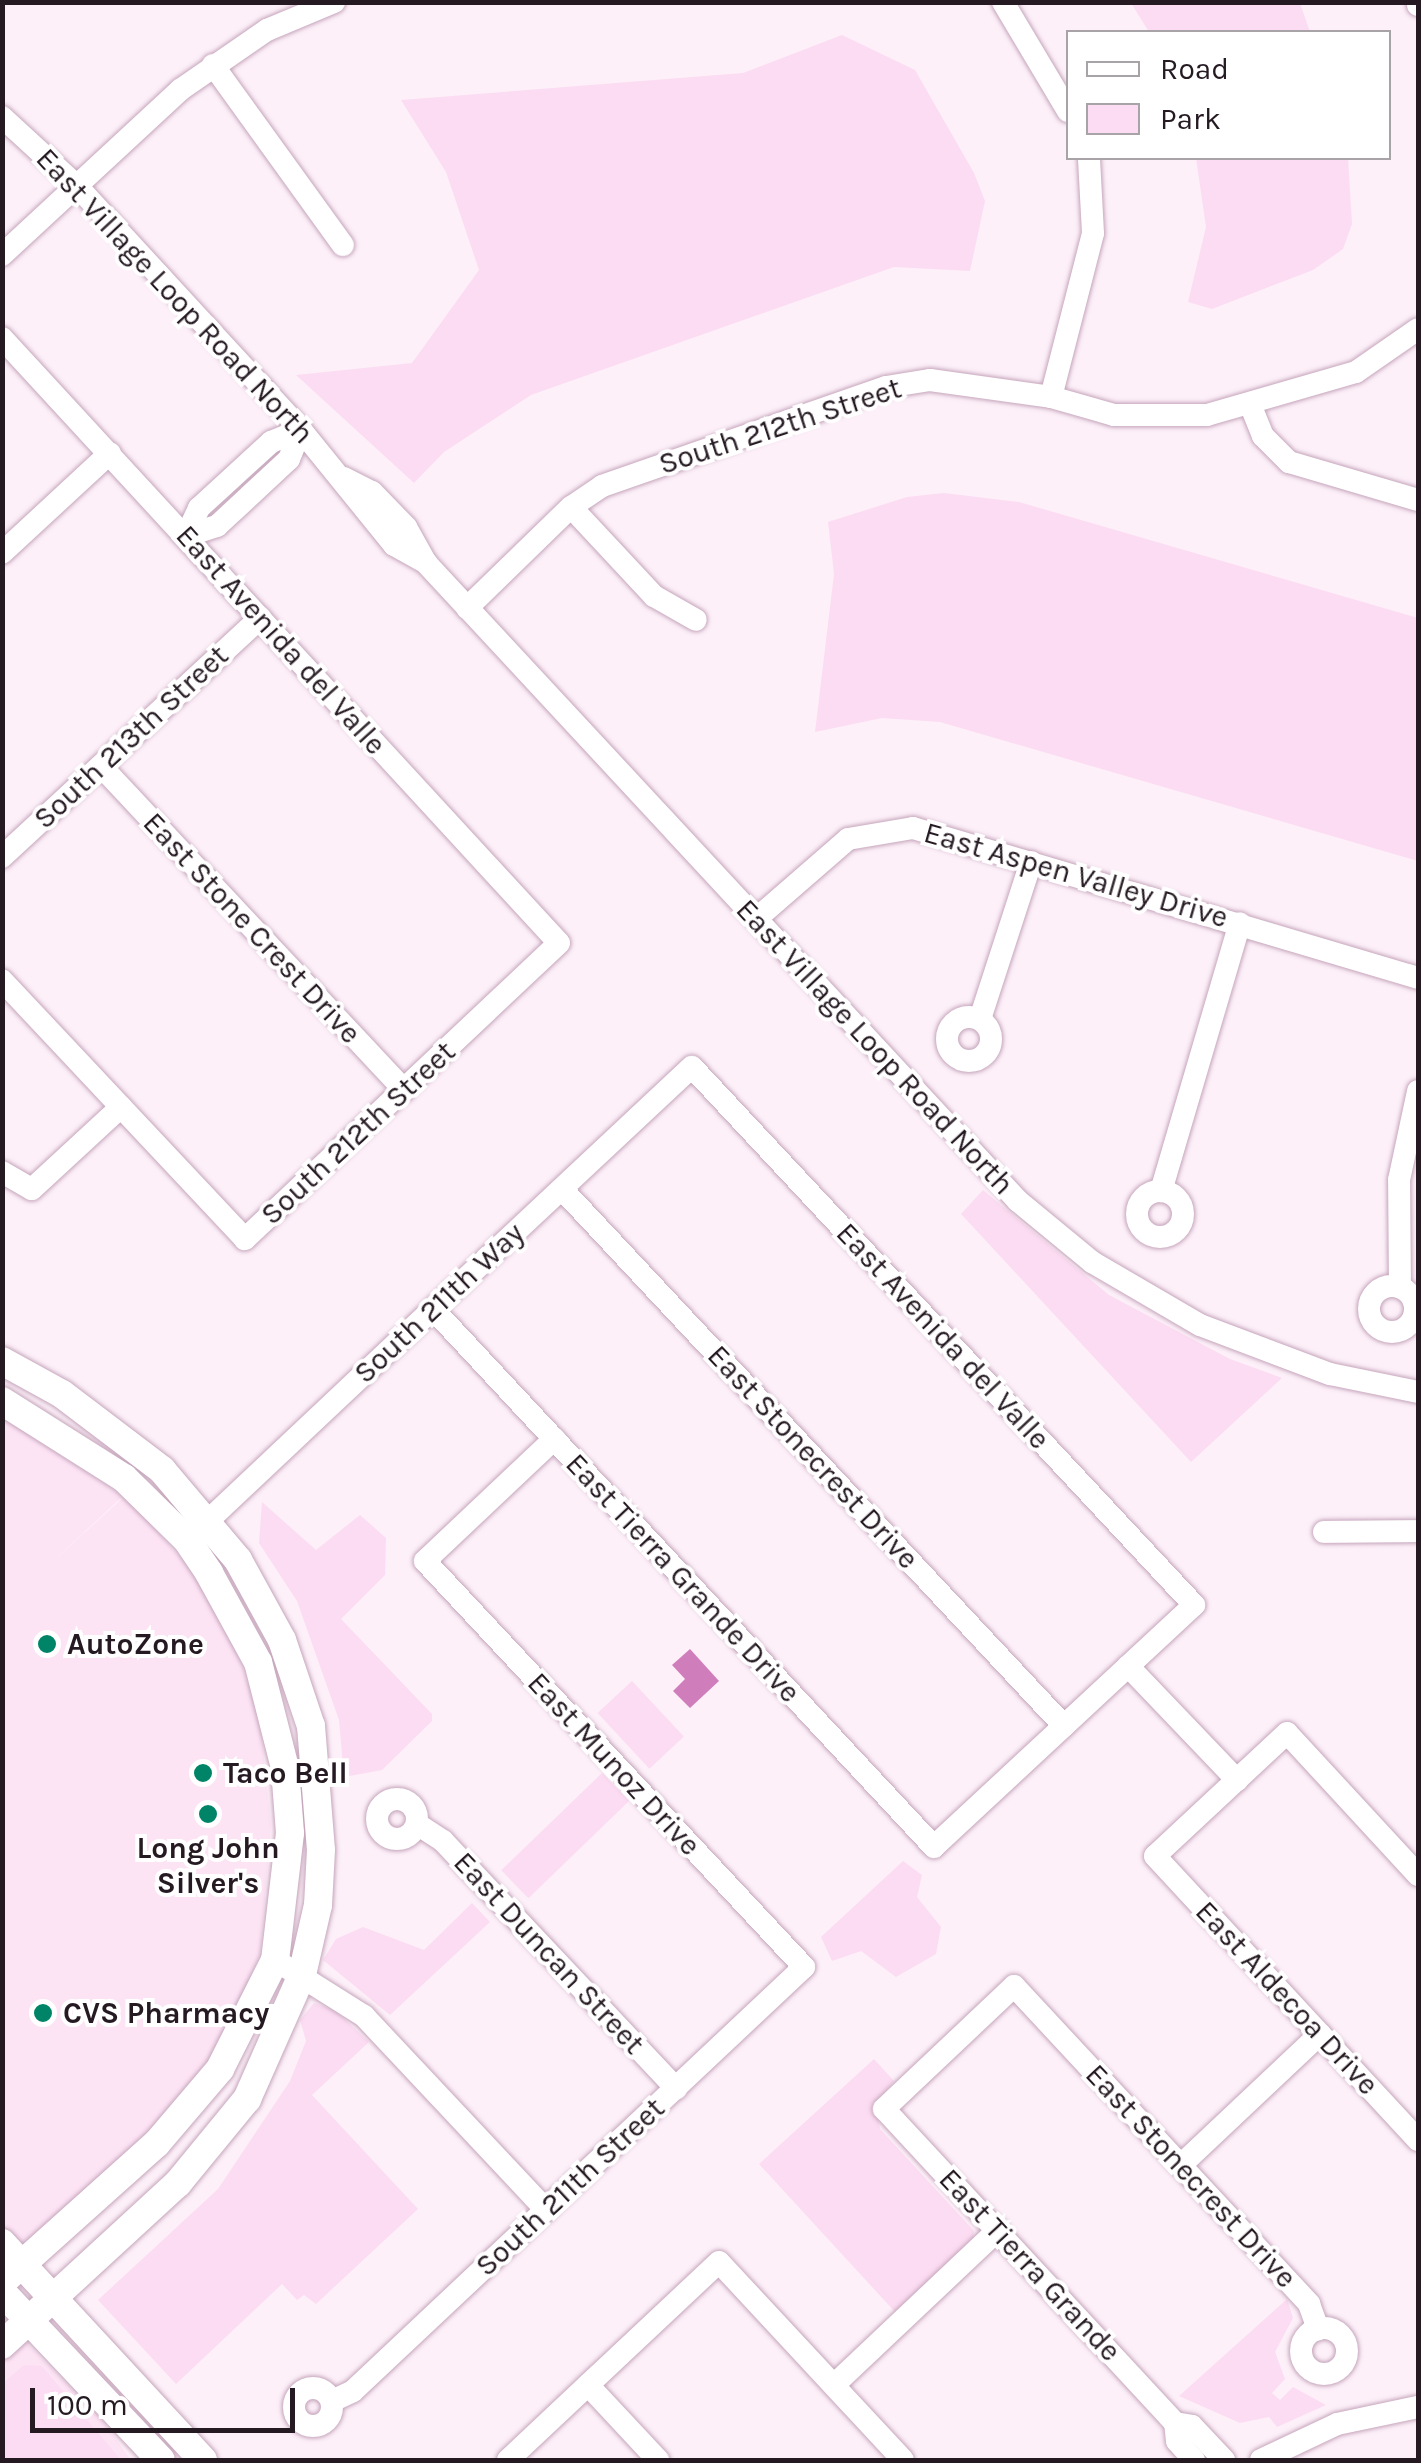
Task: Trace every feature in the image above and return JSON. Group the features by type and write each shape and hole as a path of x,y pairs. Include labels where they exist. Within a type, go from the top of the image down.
{"main road":[{"path":"2,1361 108,1426 209,1520 275,1626 311,1726 321,1850 302,1975 247,2098 214,2143 2,2345"},
{"path":"2,1401 89,1450 187,1540 258,1662 286,1768 290,1858 275,1960 246,2024 190,2108 13,2274"},
{"path":"2,2243 13,2274 54,2298 202,2460"},
{"path":"2,2292 161,2460"}],"street":[{"path":"2,255 213,65 268,30 334,2"},
{"path":"1002,2 1066,108"},
{"path":"213,65 344,245"},
{"name":"East Village Loop Road North","path":"2,116 77,186 301,430 344,478 357,505 394,545 426,563 1018,1201 1092,1262 1146,1297 1258,1351 1418,1392"},
{"path":"1051,398 1093,233 1089,160"},
{"name":"South 212th Street","path":"467,608 572,507 602,486 886,387 930,380 1051,398 1114,415 1161,419 1250,404 1356,372 1418,329"},
{"name":"East Avenida del Valle","path":"2,338 559,944"},
{"path":"1250,404 1263,436 1289,462 1418,500"},
{"path":"186,536 210,498 271,442 301,430"},
{"path":"2,553 110,453"},
{"path":"572,507 654,596 696,620"},
{"name":"South 213th Street","path":"2,857 260,618"},
{"name":"East Stone Crest Drive","path":"101,766 404,1090"},
{"name":"East Aspen Valley Drive","path":"756,919 829,850 867,833 913,828 1418,978"},
{"path":"980,1019 1032,862"},
{"path":"1161,1191 1240,922"},
{"name":"South 212th Street","path":"121,1107 245,1239 559,944"},
{"path":"2,980 121,1107 32,1188 2,1172"},
{"name":"East Avenida del Valle","path":"692,1067 1194,1605 1128,1666"},
{"name":"South 211th Way","path":"187,1540 692,1067"},
{"path":"1400,1287 1400,1180 1418,1091"},
{"name":"East Stonecrest Drive","path":"562,1188 1064,1726"},
{"name":"East Tierra Grande Drive","path":"433,1309 934,1846 1064,1726"},
{"name":"East Munoz Drive","path":"554,1439 424,1561 804,1967"},
{"path":"1324,1532 1418,1531"},
{"path":"1064,1726 1128,1666 1236,1780 1287,1732 1418,1874"},
{"name":"East Aldecoa Drive","path":"1236,1780 1155,1856 1418,2140"},
{"name":"East Duncan Street","path":"417,1824 443,1840 676,2088"},
{"path":"275,1960 364,2016 546,2210"},
{"name":"South 211th Street","path":"332,2402 353,2391 804,1967"},
{"name":"East Stonecrest Drive","path":"1014,1986 1309,2304 1318,2328"},
{"name":"East Tierra Grande","path":"1014,1986 884,2109 1175,2422 1192,2426 1224,2460"},
{"path":"1181,2165 1320,2034"},
{"path":"834,2385 998,2230"},
{"path":"508,2460 719,2262 903,2460"},
{"path":"588,2385 658,2460"},
{"path":"1261,2460 1337,2424 1418,2408"},
{"name":"East Tierra Grande","path":"1175,2422 1177,2441 1194,2460"}],"shaded area":[{"path":"3,1416 123,1496 50,1564 125,1496 198,1577 240,1660 260,1720 271,1825 260,1954 212,2063 182,2101 24,2250 3,2227"},
{"path":"690,1649 719,1681 690,1708 673,1691 685,1679 672,1665"},
{"path":"2,2319 100,2417 131,2460 3,2460"}],"green space":[{"path":"1131,3 1300,3 1309,30 1148,30"},
{"path":"842,35 915,70 974,173 985,201 970,271 894,267 531,395 444,452 414,483 296,375 412,363 479,270 446,172 401,100 743,73"},
{"path":"1196,160 1348,160 1352,224 1343,249 1313,270 1212,309 1188,302 1206,227"},
{"path":"944,493 1019,502 1418,618 1418,861 940,722 882,718 815,732 834,574 828,522 907,497"},
{"path":"983,1190 1109,1295 1230,1359 1282,1378 1191,1462 961,1214"},
{"path":"262,1502 316,1550 360,1515 386,1538 385,1575 341,1619 432,1714 432,1721 382,1770 344,1777 339,1720 297,1601 259,1543"},
{"path":"632,1681 684,1737 649,1769 598,1713"},
{"path":"602,1773 629,1801 528,1898 501,1870"},
{"path":"903,1861 922,1875 917,1897 941,1927 936,1954 896,1977 861,1951 832,1961 821,1937"},
{"path":"472,1903 490,1922 390,2015 323,1960 336,1939 363,1927 424,1950"},
{"path":"314,2003 336,2011 369,2042 312,2095 418,2209 316,2304 304,2295 297,2300 282,2284 176,2384 98,2300 218,2189 290,2081 306,2041 300,2020"},
{"path":"874,2059 894,2081 876,2103 880,2129 974,2231 973,2239 896,2313 759,2164"},
{"path":"1287,2299 1293,2318 1275,2352 1285,2379 1272,2393 1280,2400 1293,2387 1326,2405 1277,2427 1269,2417 1240,2423 1179,2396"},
{"path":"24,2365 42,2366 121,2460 3,2460 3,2383"}],"place":[{"name":"AutoZone","path":"47,1644"},
{"name":"Taco Bell","path":"203,1773"},
{"name":"Long John Silver's","path":"208,1814"},
{"name":"CVS Pharmacy","path":"43,2013"}]}
